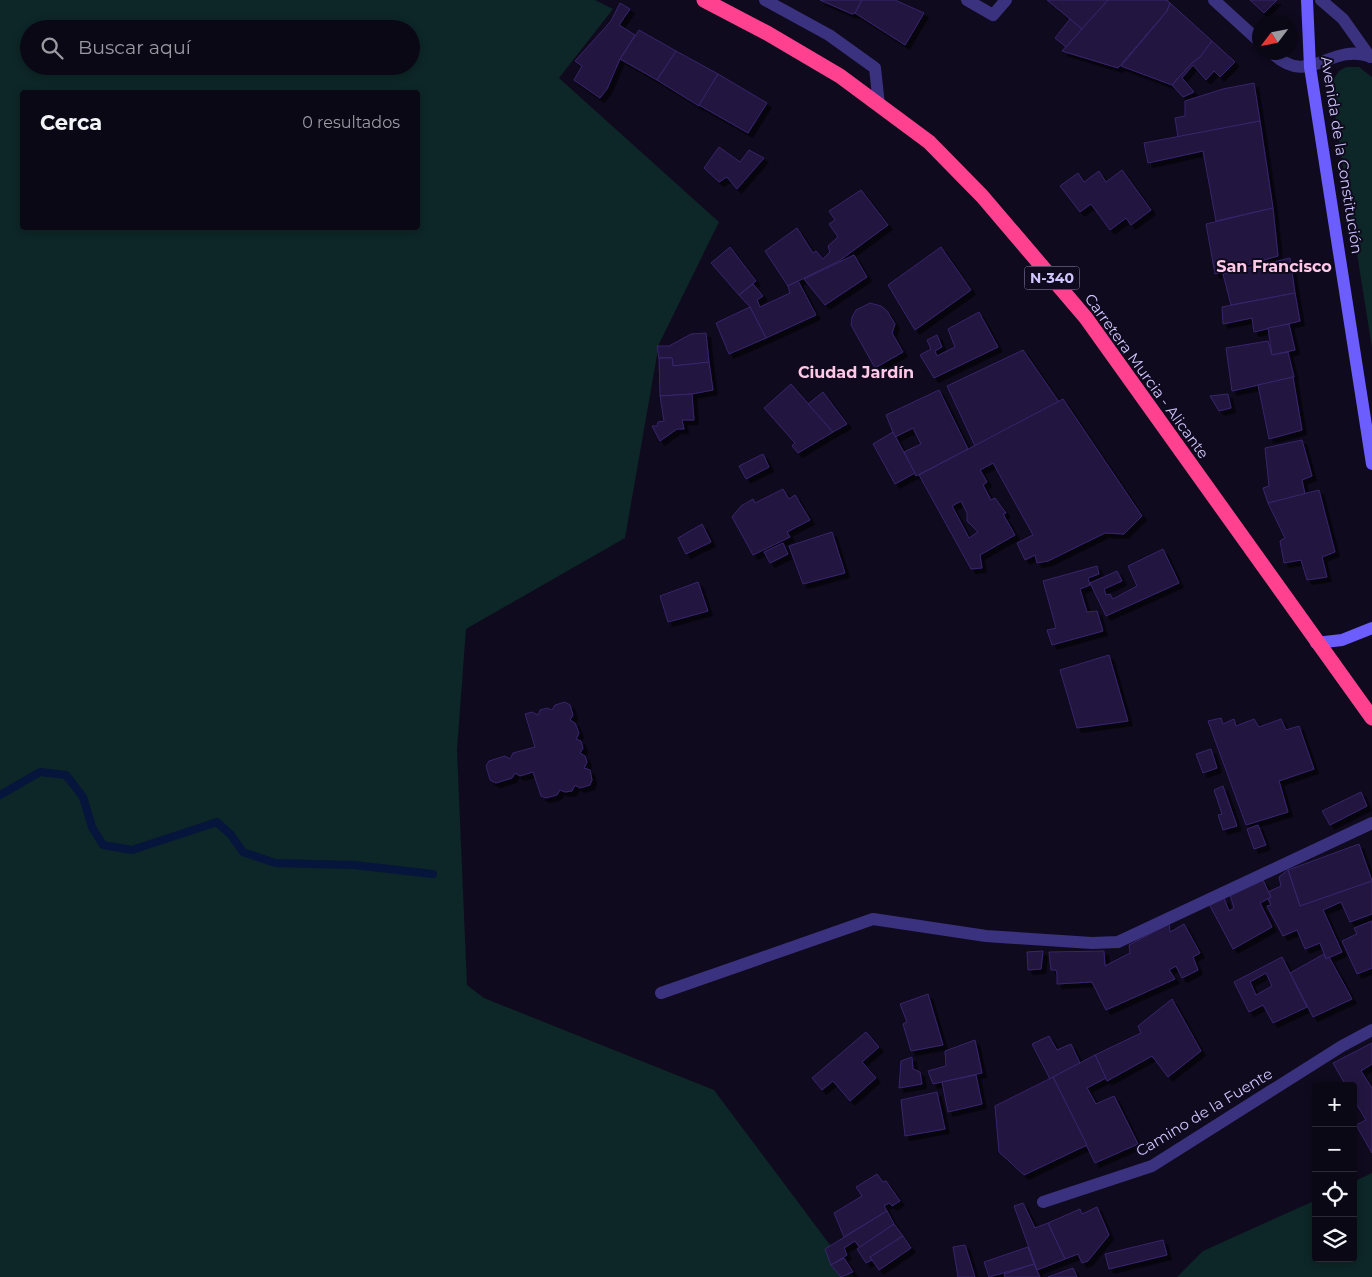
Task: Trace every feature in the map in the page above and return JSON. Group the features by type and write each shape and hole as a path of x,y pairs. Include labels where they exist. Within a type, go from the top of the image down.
{"highway":[{"name":"Carretera Murcia - Alicante","path":"704,0 767,33 840,76 936,149 982,196 1086,318 1316,643 1372,718"}],"street":[{"path":"765,0 830,34 875,68 879,105"},
{"path":"967,0 994,15 1006,0"},
{"path":"1214,0 1252,35"},
{"name":"Avenida de la Constitución","path":"1307,0 1310,67 1372,464"},
{"path":"1321,0 1343,19 1370,57"},
{"path":"1279,60 1294,67 1310,67 1344,53 1357,52 1370,57"},
{"path":"1316,643 1342,640 1372,628"},
{"path":"661,993 873,919 986,936 1118,942 1372,823"},
{"name":"Camino de la Fuente","path":"1043,1202 1152,1166 1342,1046 1372,1030"}],"green space":[{"path":"0,0 595,0 613,9 559,78 719,222 659,344 625,538 466,629 457,750 467,985 484,998 714,1090 854,1277 0,1277"},
{"path":"1346,67 1359,67 1372,77 1372,348 1330,84 1339,71"},
{"path":"1372,1173 1372,1277 1177,1277 1203,1251 1312,1202 1312,1262 1357,1262 1357,1180"}],"building":[{"path":"820,0 862,0 855,13 852,14"},
{"path":"862,0 895,0 924,13 905,45 855,13"},
{"path":"1047,0 1108,0 1082,29"},
{"path":"1108,0 1167,0 1170,3 1167,11 1118,68 1062,51"},
{"path":"1250,0 1277,0 1264,13"},
{"path":"620,3 630,9 619,25 635,35 620,59 607,89 600,98 574,80 582,66 575,61 611,21"},
{"path":"1170,3 1212,41 1200,57 1172,85 1121,66 1167,11"},
{"path":"1070,19 1082,29 1066,47 1055,38"},
{"path":"639,30 676,51 657,80 620,59"},
{"path":"1212,41 1235,62 1220,77 1214,71 1206,80 1193,65 1182,78 1194,92 1183,97 1172,85 1200,57"},
{"path":"676,51 718,74 699,106 657,80"},
{"path":"718,74 767,103 748,133 699,105"},
{"path":"1254,83 1260,121 1178,137 1175,118 1185,116 1185,101 1223,89"},
{"path":"1260,121 1273,208 1216,221 1203,151 1148,163 1144,143"},
{"path":"719,147 740,162 749,150 764,158 737,189 727,177 719,182 704,168"},
{"path":"1122,170 1151,210 1131,225 1126,218 1110,230 1091,204 1080,212 1060,186 1078,173 1084,182 1099,171 1106,182"},
{"path":"861,190 888,225 839,261 788,286 765,251 797,228 813,253 816,251 823,259 830,252 828,246 838,237 829,224 835,220 829,211"},
{"path":"1273,208 1278,256 1215,274 1206,224"},
{"path":"730,247 756,281 739,295 711,263"},
{"path":"941,247 971,290 915,330 888,285"},
{"path":"854,255 867,277 825,305 804,279"},
{"path":"1290,258 1295,293 1231,305 1223,274"},
{"path":"798,281 816,315 766,338 750,307 739,295 753,284 763,296 757,300 760,307 790,293 788,286"},
{"path":"1295,293 1300,321 1254,332 1252,318 1223,324 1222,307"},
{"path":"870,303 881,306 887,311 895,324 892,333 903,352 875,368 851,325 852,317 856,310"},
{"path":"750,307 766,338 729,354 716,323"},
{"path":"979,312 998,347 934,378 920,355 931,349 927,340 937,335 942,347 935,351 937,356 955,347 948,329"},
{"path":"1289,324 1295,350 1272,355 1268,328"},
{"path":"706,333 709,362 673,366 672,358 659,358 657,346 669,346 691,334"},
{"path":"1268,341 1272,355 1288,352 1294,377 1232,391 1226,348"},
{"path":"1023,350 1059,402 975,446 947,386"},
{"path":"659,358 672,358 673,366 709,362 713,390 692,394 660,396"},
{"path":"1293,377 1302,430 1269,439 1258,385"},
{"path":"791,384 833,432 798,453 792,446 795,443 764,408"},
{"path":"939,390 968,449 916,476 904,452 921,444 913,428 895,437 886,415"},
{"path":"823,392 847,424 833,432 808,404"},
{"path":"692,394 694,420 682,420 684,429 677,429 660,441 652,426 657,426 658,422 664,421 660,396"},
{"path":"1228,394 1231,408 1219,411 1210,396"},
{"path":"1063,399 1142,516 1124,534 1105,533 1048,561 1037,563 1035,555 1025,560 1017,543 1033,535 993,463 980,470 987,482 983,485 991,500 995,498 1006,513 1003,514 1015,535 980,555 982,568 971,569 919,475","holes":["961,501 967,513 967,521 978,532 969,538 952,506"]},
{"path":"893,432 915,473 895,484 873,444"},
{"path":"1302,440 1312,476 1302,480 1305,494 1268,503 1263,488 1269,486 1265,448"},
{"path":"763,454 769,467 746,479 739,466"},
{"path":"783,489 789,499 795,495 810,520 787,532 790,537 753,555 732,517 741,506 753,499 755,503"},
{"path":"1319,490 1335,552 1322,557 1327,577 1307,580 1301,560 1284,563 1280,541 1285,538 1268,503"},
{"path":"702,524 711,542 686,554 678,538"},
{"path":"832,532 845,573 803,584 789,546"},
{"path":"783,543 788,554 770,563 764,552"},
{"path":"1163,549 1179,583 1106,616 1090,583 1117,571 1122,581 1104,589 1106,595 1110,594 1113,599 1137,586 1128,566"},
{"path":"1097,566 1099,574 1088,578 1090,585 1080,589 1087,612 1097,611 1103,631 1052,645 1047,630 1056,628 1043,581"},
{"path":"698,582 708,611 668,622 660,596"},
{"path":"1109,655 1128,721 1077,728 1060,670"},
{"path":"565,702 570,705 573,715 570,720 575,723 579,733 576,739 581,741 583,748 580,753 585,756 587,762 584,768 590,770 592,780 590,785 580,788 575,785 572,791 565,792 560,790 557,795 546,798 541,796 533,772 520,776 515,773 512,778 496,783 490,780 486,766 489,761 505,756 510,759 513,753 535,747 525,714 532,712 538,715 540,710 547,708 552,710 555,705"},
{"path":"1221,718 1223,724 1234,719 1236,726 1254,719 1259,727 1281,719 1286,730 1299,726 1314,769 1279,781 1288,812 1246,825 1208,721"},
{"path":"1211,749 1217,768 1203,773 1196,754"},
{"path":"1223,786 1237,826 1223,830 1218,815 1222,814 1214,790"},
{"path":"1361,792 1367,806 1330,825 1322,811"},
{"path":"1258,825 1266,845 1254,849 1247,829"},
{"path":"1359,844 1372,881 1300,906 1288,870"},
{"path":"1288,870 1300,906 1372,881 1372,914 1350,922 1341,902 1323,910 1342,952 1326,959 1320,943 1305,949 1297,930 1283,936 1267,906 1271,905 1268,899 1271,897 1268,892 1281,886 1279,877"},
{"path":"1263,880 1271,897 1260,903 1272,927 1233,949 1209,904 1224,898 1229,911 1234,908 1230,895"},
{"path":"1372,921 1372,968 1357,974 1342,941 1357,934 1354,928"},
{"path":"1169,924 1170,932 1184,924 1200,953 1193,957 1198,970 1182,978 1176,966 1169,970 1175,979 1106,1010 1092,982 1057,984 1056,970 1051,970 1049,952 1104,951 1105,966 1130,953 1129,945"},
{"path":"1043,951 1041,969 1028,970 1027,952"},
{"path":"1324,954 1326,959 1329,957 1352,999 1313,1017 1290,973"},
{"path":"1282,957 1307,1007 1273,1023 1263,1005 1249,1012 1234,982","holes":["1266,973 1272,986 1256,995 1250,982"]},
{"path":"928,994 943,1045 911,1051 903,1024 907,1022 900,1004"},
{"path":"1172,999 1201,1051 1168,1077 1152,1056 1107,1081 1095,1055 1141,1033 1138,1026"},
{"path":"866,1032 879,1047 862,1062 876,1078 850,1101 833,1081 822,1090 812,1078"},
{"path":"1049,1036 1057,1050 1071,1044 1080,1063 1050,1079 1032,1044"},
{"path":"975,1040 982,1073 933,1084 928,1071 946,1066 945,1051"},
{"path":"1372,1043 1372,1064 1361,1071 1372,1088 1372,1153 1357,1127 1357,1124 1366,1120 1357,1105 1357,1082 1344,1082 1333,1063"},
{"path":"1095,1055 1106,1078 1087,1088 1096,1104 1114,1096 1138,1144 1095,1163 1053,1077"},
{"path":"912,1057 913,1069 920,1072 922,1084 899,1088 901,1061"},
{"path":"976,1075 982,1104 948,1112 942,1082"},
{"path":"1053,1077 1087,1145 1024,1175 999,1152 995,1106"},
{"path":"937,1092 945,1129 905,1136 901,1100"},
{"path":"877,1174 883,1182 886,1181 900,1201 892,1206 889,1203 884,1206 887,1211 844,1237 834,1213 862,1196 856,1187"},
{"path":"1023,1203 1035,1228 1048,1223 1065,1259 1037,1270 1014,1206"},
{"path":"1097,1207 1109,1235 1088,1261 1082,1263 1078,1254 1065,1259 1048,1223 1080,1209 1082,1214"},
{"path":"887,1211 894,1224 860,1248 855,1241 844,1248 847,1255 831,1265 825,1249"},
{"path":"894,1224 903,1236 870,1257 872,1260 866,1263 857,1249"},
{"path":"903,1236 911,1248 879,1270 870,1257"},
{"path":"1163,1240 1167,1255 1109,1269 1105,1254"},
{"path":"965,1245 975,1277 958,1277 953,1247"},
{"path":"1028,1247 1034,1264 989,1277 984,1262"},
{"path":"844,1258 853,1272 841,1277 831,1265"},
{"path":"1034,1264 1040,1277 1005,1277 1004,1274"},
{"path":"1073,1268 1077,1277 1048,1277"}],"waterway":[{"path":"0,795 40,772 66,775 83,797 92,827 103,845 132,850 217,822 231,835 243,852 275,863 354,865 433,874"}],"district":[{"name":"San Francisco","path":"1274,266"},
{"name":"Ciudad Jardín","path":"856,372"}]}
